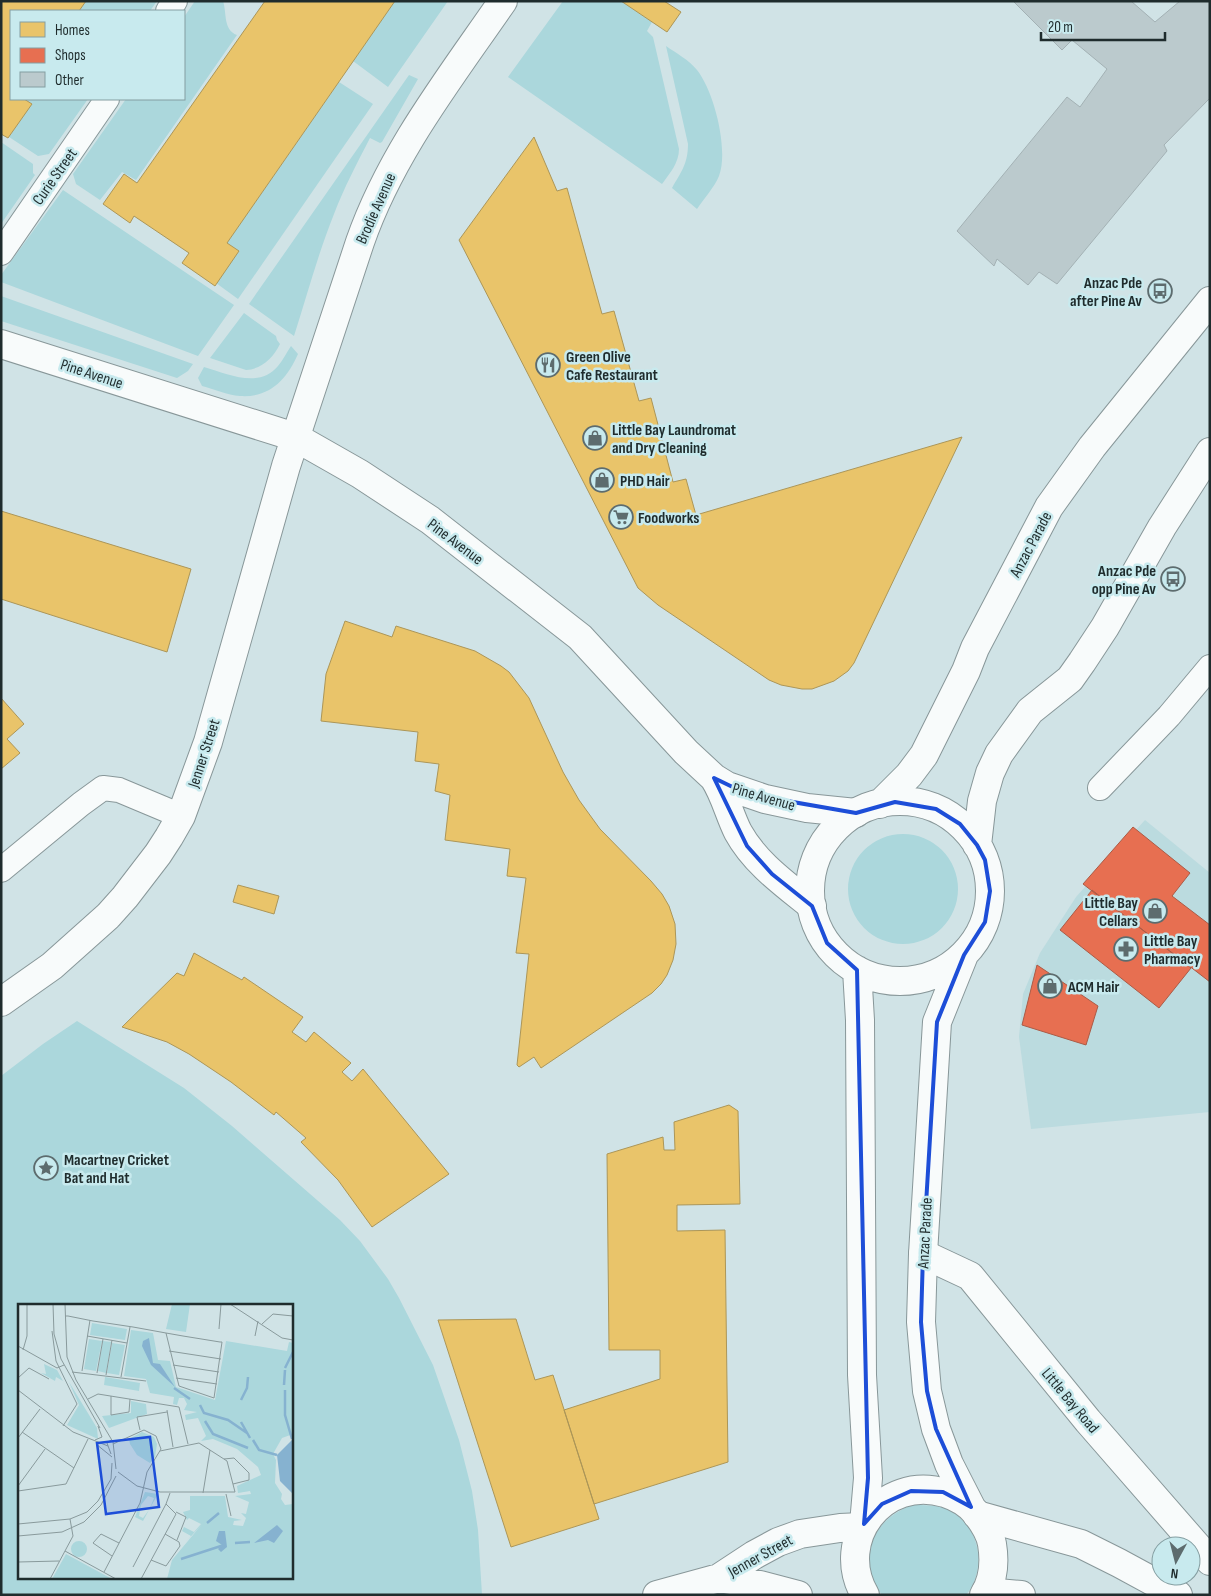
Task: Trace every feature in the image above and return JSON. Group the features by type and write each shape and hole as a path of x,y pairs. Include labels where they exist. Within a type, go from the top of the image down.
{"street":[{"name":"Brodie Avenue","path":"295,438 363,232 386,179 409,138 503,1"},
{"name":"Anzac Parade","path":"964,955 940,972 927,978 912,980 884,980 857,970 845,963 820,932 810,892 814,865 819,853 834,830 868,809 909,774 930,744 966,671 975,648 1049,507 1092,447 1210,301"},
{"name":"Pine Avenue","path":"1,344 295,438 360,474 430,520 580,637 686,752 714,778 727,786 764,799 807,808 868,809 894,802 908,802 936,809 948,815 960,824 978,845"},
{"name":"Jenner Street","path":"1,1002 52,966 108,916 148,867 181,816 208,742 295,438"},
{"path":"964,955 980,933 989,907 989,875 978,845 982,801 990,773 999,754 1030,710 1070,679 1082,662 1105,627 1162,527 1210,452"},
{"path":"714,778 738,832 747,846 772,874 812,906"},
{"name":"Anzac Parade","path":"964,955 937,1022 923,1254 921,1322 927,1391 936,1428 949,1464 991,1538 994,1566 985,1593"},
{"path":"857,970 860,1020 862,1374 868,1478 863,1526"},
{"name":"Little Bay Road","path":"923,1254 970,1276 1088,1421 1210,1561"},
{"path":"865,1595 858,1581 855,1563 856,1545 867,1518 891,1498 912,1491 932,1490 953,1496 974,1511 1081,1544 1120,1562 1178,1595"},
{"name":"Jenner Street","path":"657,1595 719,1578 754,1555 778,1542 800,1534 863,1526"},
{"name":"Jenner Street","path":"719,1578 768,1586 798,1595"},
{"path":"985,1593 1021,1595"}],"lane":[{"name":"Curie Street","path":"1,253 107,100"},
{"path":"1100,788 1169,716 1202,691 1210,667"},
{"path":"1,870 98,790 103,788 119,790 181,816"}],"highlighted area":[{"path":"714,778 747,794 856,813 895,802 936,809 960,824 977,845 985,860 990,891 985,922 964,955 937,1022 923,1254 921,1322 927,1391 936,1429 971,1507 943,1492 911,1491 882,1504 864,1524 868,1478 857,970 827,943 812,906 772,874 747,846"}],"shaded area":[{"path":"86,1 157,1 151,10 80,10"},
{"path":"195,1 223,1 227,25 237,35 136,180 122,172 100,200 76,184 73,174 125,100 185,100 185,16"},
{"path":"395,1 448,1 388,87 353,61"},
{"path":"563,1 621,1 652,22 647,31 653,37 679,149 676,163 662,184 508,77"},
{"path":"666,46 697,70 709,92 718,121 721,137 722,165 712,189 697,209 672,188 685,162 688,144"},
{"path":"409,75 418,79 382,142 380,143 370,138 342,195 323,244 294,336 249,304"},
{"path":"339,82 373,104 238,299 216,283 239,251 227,243"},
{"path":"25,100 87,100 49,154 38,156 9,137 31,104"},
{"path":"1,142 33,164 33,173 35,175 1,224"},
{"path":"63,190 234,305 198,356 1,282 1,275"},
{"path":"1,296 193,364 188,371 177,378 1,321"},
{"path":"244,313 276,336 280,344 266,362 246,370 210,358"},
{"path":"291,346 298,354 289,371 276,385 260,394 240,396 230,394 202,386 198,378 204,367 243,378 262,377 278,366"},
{"path":"1145,820 1210,873 1210,1112 1031,1129 1019,1037 1023,994 1040,953 1076,897"},
{"path":"903,834 924,838 942,850 954,868 958,889 954,910 942,928 924,940 903,944 882,940 864,928 852,910 848,889 852,868 864,850 882,838"},
{"path":"77,1021 184,1088 232,1126 340,1220 360,1241 388,1279 433,1365 459,1440 472,1491 478,1530 482,1595 1,1595 1,1076"},
{"path":"913,1505 944,1508 956,1514 972,1534 977,1546 977,1571 973,1584 966,1595 882,1595 873,1582 869,1568 869,1555 872,1542 878,1530 899,1511"}],"building: Homes":[{"path":"1,1 86,1 80,10 10,10 10,100 26,100 32,104 8,138 1,134"},
{"path":"265,1 395,1 227,243 239,251 215,286 182,263 189,253 134,216 130,223 103,204 124,174 137,183"},
{"path":"621,1 664,1 681,12 667,32"},
{"path":"534,137 557,191 567,188 602,314 614,311 639,401 651,398 673,482 686,479 696,515 962,437 854,663 848,671 834,681 812,689 802,689 781,685 769,680 658,605 638,588 459,240"},
{"path":"1,511 191,569 167,652 1,599"},
{"path":"345,621 392,637 396,626 475,651 509,672 529,698 563,772 579,800 600,829 651,881 669,906 675,924 676,944 673,960 661,984 652,993 541,1068 534,1057 519,1067 517,1065 529,954 516,953 526,878 507,876 510,849 445,840 450,795 435,791 439,764 415,761 418,732 321,721 326,674"},
{"path":"1,698 24,724 7,739 20,753 1,769"},
{"path":"238,885 279,896 274,914 233,902"},
{"path":"194,953 242,980 244,977 303,1017 292,1032 306,1042 314,1032 351,1063 342,1072 352,1081 363,1069 449,1174 372,1227 338,1180 301,1142 306,1138 276,1112 274,1115 231,1082 189,1054 167,1042 122,1027 177,973 184,976"},
{"path":"729,1105 738,1111 740,1204 677,1205 677,1231 725,1230 728,1462 594,1504 564,1410 660,1379 660,1350 609,1350 607,1154 663,1137 664,1150 675,1150 674,1122"},
{"path":"516,1319 535,1380 553,1375 599,1519 511,1547 438,1320"}],"building: Shops":[{"name":"Little Bay Cellars","path":"1133,827 1190,873 1172,896 1210,925 1210,982 1083,884"},
{"name":"Little Bay Pharmacy","path":"1092,890 1191,968 1159,1008 1060,930"},
{"name":"ACM Hair","path":"1037,965 1098,1006 1086,1045 1022,1025"}],"building: Other":[{"path":"1013,1 1131,1 1155,22 1180,1 1210,1 1210,98 1164,145 1167,151 1057,284 1039,272 1028,285 997,259 994,266 957,231 1067,97 1080,107 1107,69 1072,40 1062,50"}],"place":[{"name":"Anzac Pde after Pine Av","path":"1160,291"},
{"name":"Green Olive Cafe Restaurant","path":"548,365"},
{"name":"Little Bay Laundromat and Dry Cleaning","path":"595,438"},
{"name":"PHD Hair","path":"602,480"},
{"name":"Foodworks","path":"621,517"},
{"name":"Anzac Pde opp Pine Av","path":"1173,579"},
{"name":"Little Bay Cellars","path":"1155,911"},
{"name":"Little Bay Pharmacy","path":"1126,949"},
{"name":"ACM Hair","path":"1050,986"},
{"name":"Macartney Cricket Bat and Hat","path":"46,1168"}]}
